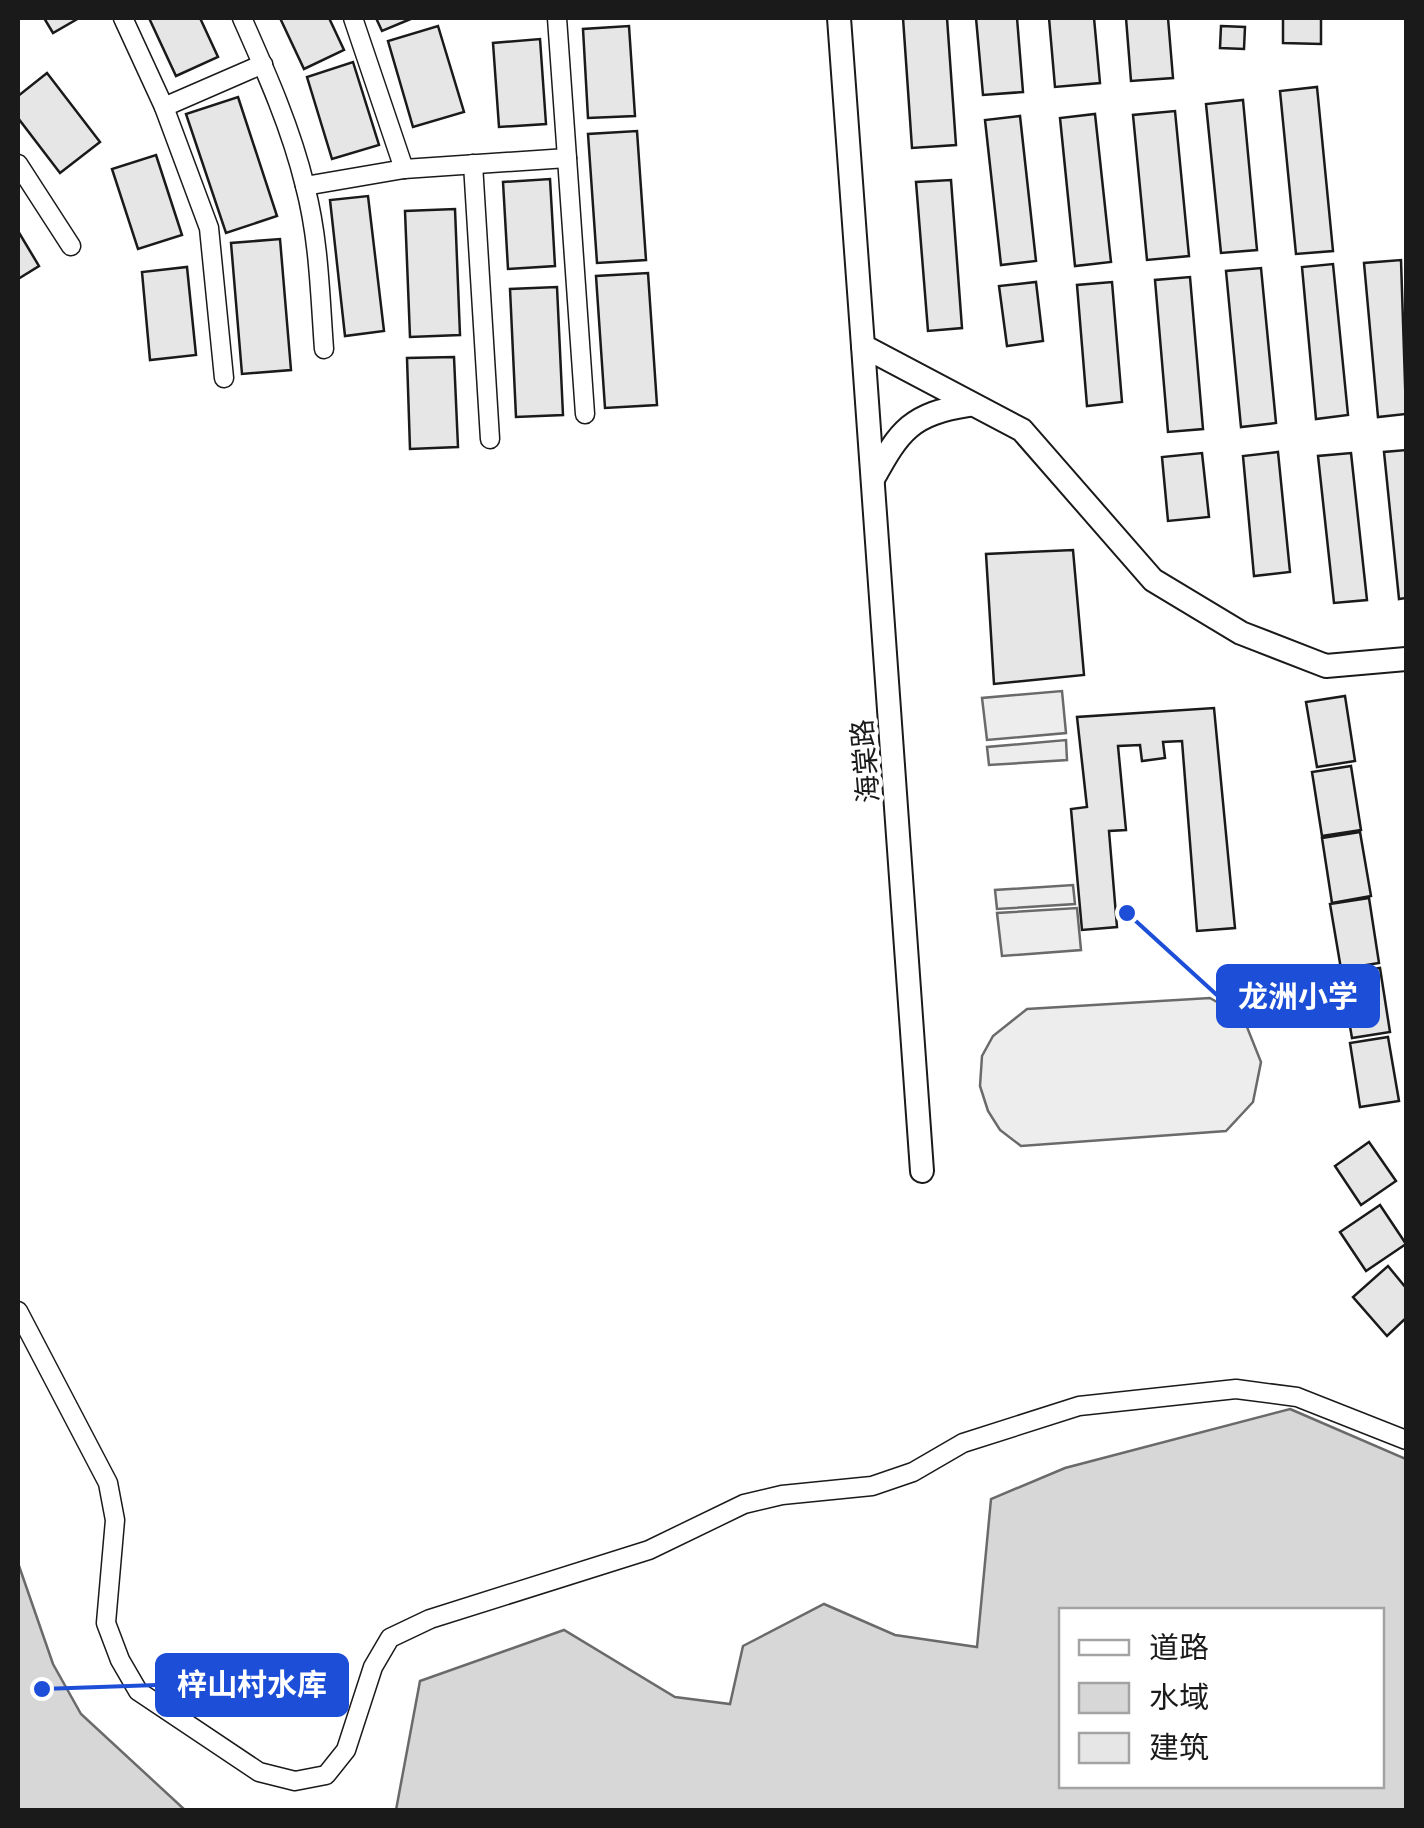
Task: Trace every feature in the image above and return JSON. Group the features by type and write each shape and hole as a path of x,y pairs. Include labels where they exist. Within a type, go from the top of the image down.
{"street":[{"path":"123,18 164,107 209,228 224,378"},
{"path":"242,18 263,64 306,186 318,264 324,349"},
{"path":"353,18 404,169"},
{"path":"557,18 586,414"},
{"name":"海棠路","path":"839,18 922,1171"},
{"path":"164,107 263,64"},
{"path":"306,186 404,169 568,158"},
{"path":"18,164 71,246"},
{"path":"473,164 490,439"},
{"path":"863,346 1022,430 1152,580 1241,633 1326,666 1406,659"},
{"path":"873,479 898,435 930,412 969,405"},
{"path":"18,1310 108,1483 115,1520 106,1624 120,1660 138,1690 260,1772 296,1781 326,1774 346,1750 373,1667 390,1638 430,1619 649,1550 744,1504 782,1495 872,1486 913,1472 964,1443 1079,1406 1236,1390 1297,1397 1406,1440"}],"shaded area":[{"path":"1062,691 1066,733 987,740 982,698"},
{"path":"1066,740 1067,760 989,765 987,747"},
{"path":"1073,885 1075,904 997,909 995,890"},
{"path":"1077,908 1081,950 1002,956 997,913"},
{"path":"1210,998 1243,1017 1261,1062 1253,1102 1226,1131 1021,1146 1000,1130 988,1111 980,1086 982,1056 993,1036 1027,1009"}],"water":[{"path":"1290,1409 1406,1459 1406,1810 396,1810 420,1681 564,1630 675,1697 730,1704 743,1646 824,1604 895,1635 977,1647 991,1499 1065,1468"},
{"path":"18,1563 53,1664 81,1714 185,1810 18,1810"}],"building":[{"path":"44,18 79,18 53,33"},
{"path":"149,18 200,18 218,57 176,76"},
{"path":"280,18 329,18 344,50 304,69"},
{"path":"376,18 413,18 382,31"},
{"path":"903,18 947,18 956,145 912,148"},
{"path":"976,18 1017,18 1023,92 983,95"},
{"path":"1049,18 1094,18 1100,83 1055,87"},
{"path":"1126,18 1168,18 1173,78 1131,81"},
{"path":"1283,18 1321,18 1321,44 1283,43"},
{"path":"438,26 464,112 413,127 388,41"},
{"path":"629,26 635,116 588,118 583,29"},
{"path":"1221,26 1245,27 1244,49 1220,48"},
{"path":"540,39 546,124 499,127 493,43"},
{"path":"353,62 379,145 332,159 307,77"},
{"path":"47,73 100,142 60,173 18,118 18,96"},
{"path":"1317,87 1333,251 1296,254 1280,91"},
{"path":"238,97 277,216 226,233 186,114"},
{"path":"1243,100 1257,250 1221,253 1206,104"},
{"path":"1175,111 1189,256 1147,260 1133,115"},
{"path":"1095,114 1111,262 1075,266 1060,118"},
{"path":"1020,116 1036,261 1001,265 985,120"},
{"path":"637,131 646,260 597,263 588,134"},
{"path":"156,155 182,235 138,249 112,169"},
{"path":"550,179 555,266 508,269 503,182"},
{"path":"951,180 962,328 928,331 916,182"},
{"path":"368,196 384,331 345,336 330,200"},
{"path":"455,209 460,335 410,337 405,211"},
{"path":"18,231 39,266 18,279"},
{"path":"280,239 291,370 242,374 231,243"},
{"path":"1401,260 1406,414 1378,417 1364,263"},
{"path":"1333,264 1348,415 1316,419 1302,267"},
{"path":"187,267 196,355 150,360 142,272"},
{"path":"1261,268 1276,423 1241,427 1226,271"},
{"path":"648,273 657,405 605,408 596,276"},
{"path":"1190,277 1203,429 1168,432 1155,280"},
{"path":"1036,282 1043,341 1007,346 999,286"},
{"path":"1112,282 1122,402 1087,406 1077,285"},
{"path":"557,287 563,415 516,417 510,289"},
{"path":"454,357 458,447 410,449 407,358"},
{"path":"1406,450 1406,598 1399,599 1384,452"},
{"path":"1278,452 1290,572 1254,576 1243,456"},
{"path":"1202,453 1209,517 1168,521 1162,457"},
{"path":"1351,453 1367,600 1334,603 1318,456"},
{"path":"1073,550 1084,675 994,684 986,554"},
{"path":"1345,696 1355,761 1317,767 1306,702"},
{"path":"1214,708 1235,928 1197,931 1182,741 1163,742 1165,758 1142,761 1140,745 1118,746 1126,830 1109,831 1117,927 1082,930 1071,809 1087,807 1077,717"},
{"path":"1351,766 1361,830 1322,836 1312,772"},
{"path":"1360,832 1371,896 1332,903 1322,838"},
{"path":"1369,898 1379,963 1341,969 1330,904"},
{"path":"1380,968 1390,1032 1352,1038 1341,974"},
{"path":"1388,1037 1399,1101 1360,1107 1350,1043"},
{"path":"1369,1142 1396,1181 1361,1205 1335,1166"},
{"path":"1380,1205 1406,1244 1366,1271 1340,1232"},
{"path":"1388,1266 1406,1288 1406,1318 1387,1336 1353,1297"}],"place":[{"name":"龙洲小学","path":"1127,913"},
{"name":"梓山村水库","path":"42,1689"}]}
